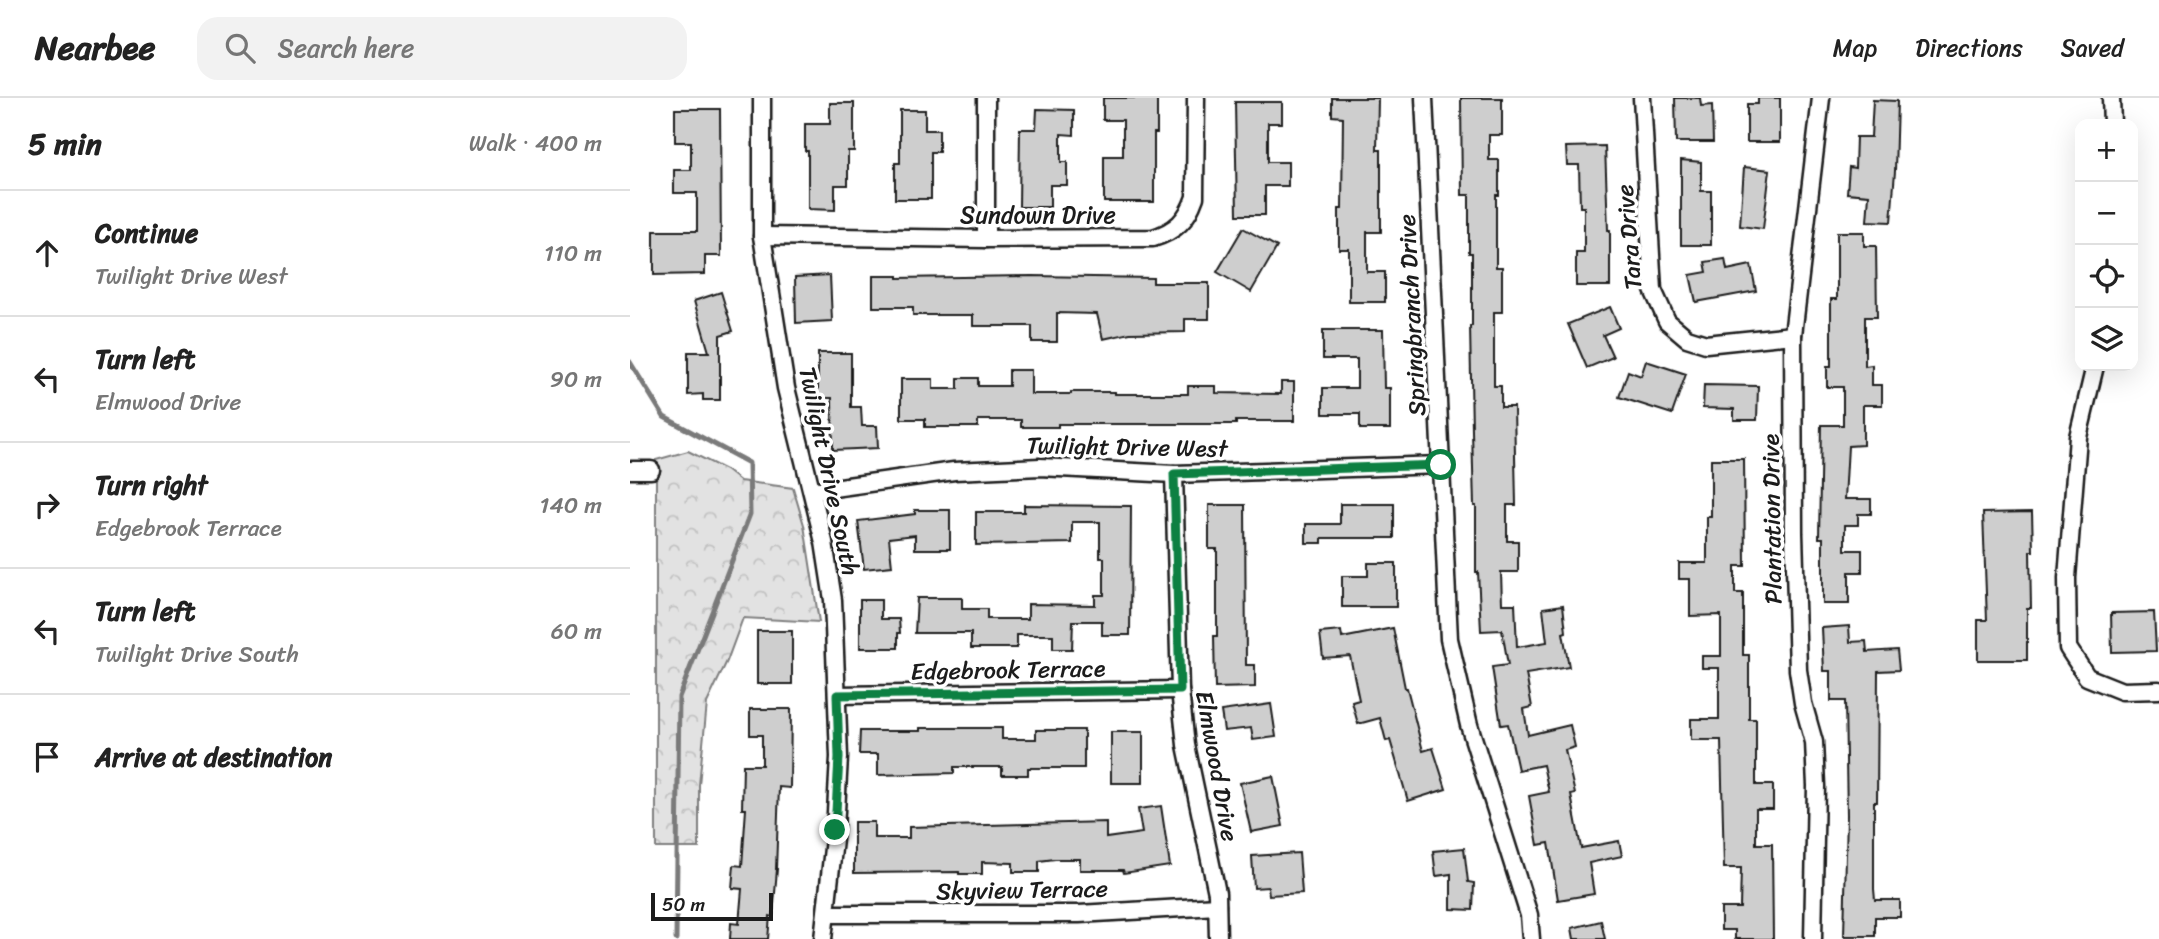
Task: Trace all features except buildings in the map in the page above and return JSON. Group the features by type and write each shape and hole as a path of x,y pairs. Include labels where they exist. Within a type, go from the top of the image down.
{"street":[{"name":"Twilight Drive South","path":"762,98 762,236 786,388 824,542 833,600 839,757 835,830 823,939"},
{"path":"986,98 986,239"},
{"name":"Sundown Drive","path":"762,236 986,239 1153,237 1168,233 1181,224 1190,212 1195,197 1196,98"},
{"name":"Springbranch Drive","path":"1424,98 1449,639 1469,725 1529,915 1531,939"},
{"name":"Tara Drive","path":"1642,98 1653,290 1667,321 1687,338 1706,344 1793,335"},
{"name":"Plantation Drive","path":"1813,939 1816,775 1814,742 1803,703 1798,670 1793,335 1821,98"},
{"path":"2111,98 2112,119"},
{"path":"2094,371 2078,437 2067,578 2068,648 2087,677 2122,691 2159,690"},
{"name":"Twilight Drive West","path":"812,491 954,471 1040,467 1174,474 1441,465"},
{"path":"630,470 651,470"},
{"name":"Elmwood Drive","path":"1174,474 1180,690 1186,745 1217,893 1218,939"},
{"name":"Edgebrook Terrace","path":"837,695 1180,690"},
{"name":"Skyview Terrace","path":"826,914 1079,914 1217,906"}],"green space":[{"path":"688,451 726,470 740,481 793,488 804,525 819,622 743,618 707,703 699,785 699,848 656,848 656,460"}],"waterway":[{"path":"630,362 664,417 749,463 750,514 679,697 676,939"}],"route":[{"path":"835,830 839,757 837,695 1180,690 1174,474 1441,465"}]}
